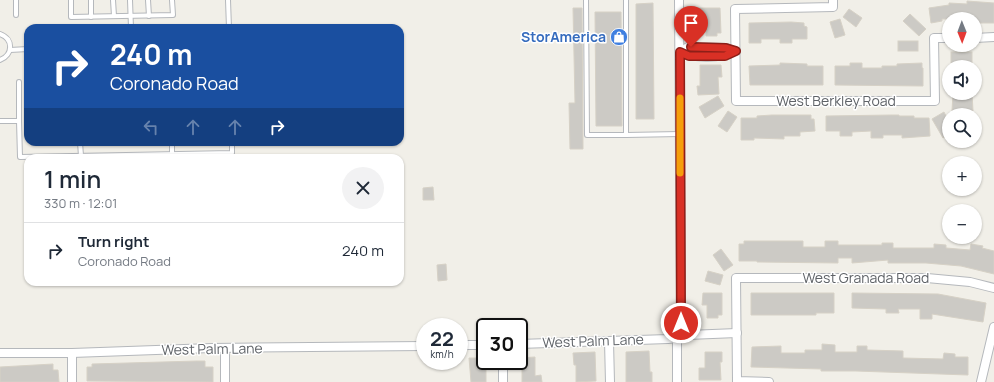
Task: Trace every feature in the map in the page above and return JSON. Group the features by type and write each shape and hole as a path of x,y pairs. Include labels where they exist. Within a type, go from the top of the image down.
{"street":[{"path":"677,382 678,338 681,323 679,0"},
{"path":"680,52 689,56 725,56 736,51 736,9 833,4"},
{"path":"982,38 994,37"},
{"name":"West Berkley Road","path":"736,51 736,101 936,101 934,38 942,38"},
{"name":"West Granada Road","path":"738,333 736,278 927,278 970,282 994,288"},
{"path":"982,382 994,327"},
{"path":"738,333 738,381 769,382"},
{"name":"West Palm Lane","path":"528,344 678,338 688,335 738,333"},
{"path":"609,341 610,382"},
{"name":"West Palm Lane","path":"0,353 416,346"},
{"path":"225,349 226,382"},
{"path":"72,353 72,382"},
{"path":"503,370 503,382"}],"lane":[{"path":"16,0 16,16"},
{"path":"71,0 71,16 91,17 173,15 172,0"},
{"path":"91,0 91,17"},
{"path":"113,0 114,16"},
{"path":"130,0 131,24"},
{"path":"148,0 149,16"},
{"path":"228,0 229,24"},
{"path":"586,0 587,135 680,134"},
{"path":"626,0 626,135"},
{"path":"0,34 6,37 9,41 10,50 5,58 0,60"},
{"path":"10,50 24,49"},
{"path":"19,82 20,157 24,157"},
{"path":"0,122 19,121"},
{"path":"172,146 172,154 232,153 232,146"}],"building":[{"path":"967,1 994,3 994,23 982,23 982,12 942,12 942,21 931,23 929,8 949,5 949,3 967,4"},
{"path":"653,3 654,119 636,119 636,4"},
{"path":"573,8 582,8 583,149 570,149 569,103 575,103"},
{"path":"698,8 720,8 721,33 717,33 717,36 706,36 706,21 698,21"},
{"path":"849,9 862,18 856,27 843,17"},
{"path":"595,12 621,12 622,126 596,126"},
{"path":"910,14 926,29 919,36 903,21"},
{"path":"840,19 845,35 835,38 830,22"},
{"path":"749,23 804,23 804,26 807,27 807,39 792,39 792,43 780,43 780,39 761,39 761,43 749,43"},
{"path":"898,41 918,41 918,51 898,51"},
{"path":"951,52 972,52 972,60 951,60"},
{"path":"780,63 823,66 823,85 750,85 749,66 780,65"},
{"path":"850,63 862,63 862,68 882,68 882,66 897,66 897,64 922,63 923,86 835,85 835,66 850,66"},
{"path":"700,65 721,65 722,77 718,77 719,94 698,95 697,86 700,86"},
{"path":"718,96 724,106 705,118 699,107"},
{"path":"953,100 972,100 973,108 952,108"},
{"path":"728,111 737,117 727,132 718,126"},
{"path":"942,113 942,136 932,119"},
{"path":"811,115 811,119 814,119 815,131 800,132 800,136 784,136 784,139 754,138 754,140 741,140 741,118 757,118 757,116"},
{"path":"826,116 914,116 914,118 929,118 930,136 902,138 902,135 883,135 883,138 871,138 871,131 852,132 852,136 840,136 840,131 826,131"},
{"path":"433,187 434,200 423,200 423,188"},
{"path":"744,241 803,241 803,247 825,247 825,241 838,241 838,245 882,245 882,243 893,243 893,248 934,248 934,244 946,245 946,248 970,250 971,244 983,246 982,248 994,251 994,274 961,266 926,263 888,263 888,260 852,263 852,258 838,258 838,263 739,261 739,244 744,244"},
{"path":"721,249 733,265 724,271 713,255"},
{"path":"446,264 447,280 438,281 437,265"},
{"path":"708,271 723,275 720,285 705,281"},
{"path":"703,293 722,293 722,315 718,315 718,318 707,318 707,305 702,305"},
{"path":"751,293 834,293 834,313 816,313 816,315 751,315"},
{"path":"852,293 938,294 986,303 983,322 932,314 932,319 920,319 920,309 898,309 899,313 886,313 886,309 852,308"},
{"path":"822,344 835,345 835,352 857,352 857,346 867,346 867,350 903,351 903,358 943,359 944,353 955,354 955,357 968,357 968,375 821,371 821,369 751,367 752,347 781,346 781,353 805,353 805,350 822,350"},
{"path":"649,351 652,382 626,382 626,352"},
{"path":"595,352 596,381 576,382 576,365 574,365 573,353"},
{"path":"705,352 722,352 722,362 720,362 721,380 699,380 699,368 705,368"},
{"path":"528,357 535,357 535,376 541,375 542,382 522,382 522,370 528,370"},
{"path":"469,358 476,358 476,370 486,370 486,382 471,382"},
{"path":"205,361 205,367 213,367 213,382 87,381 87,367 92,367 92,364"},
{"path":"53,364 53,370 58,370 59,382 0,382 0,367"}],"slow traffic":[{"path":"680,98 680,173"}],"place":[{"name":"StorAmerica","path":"619,37"}],"route":[{"path":"681,323 680,52 689,56 725,56 736,51 726,48 691,47"}]}
